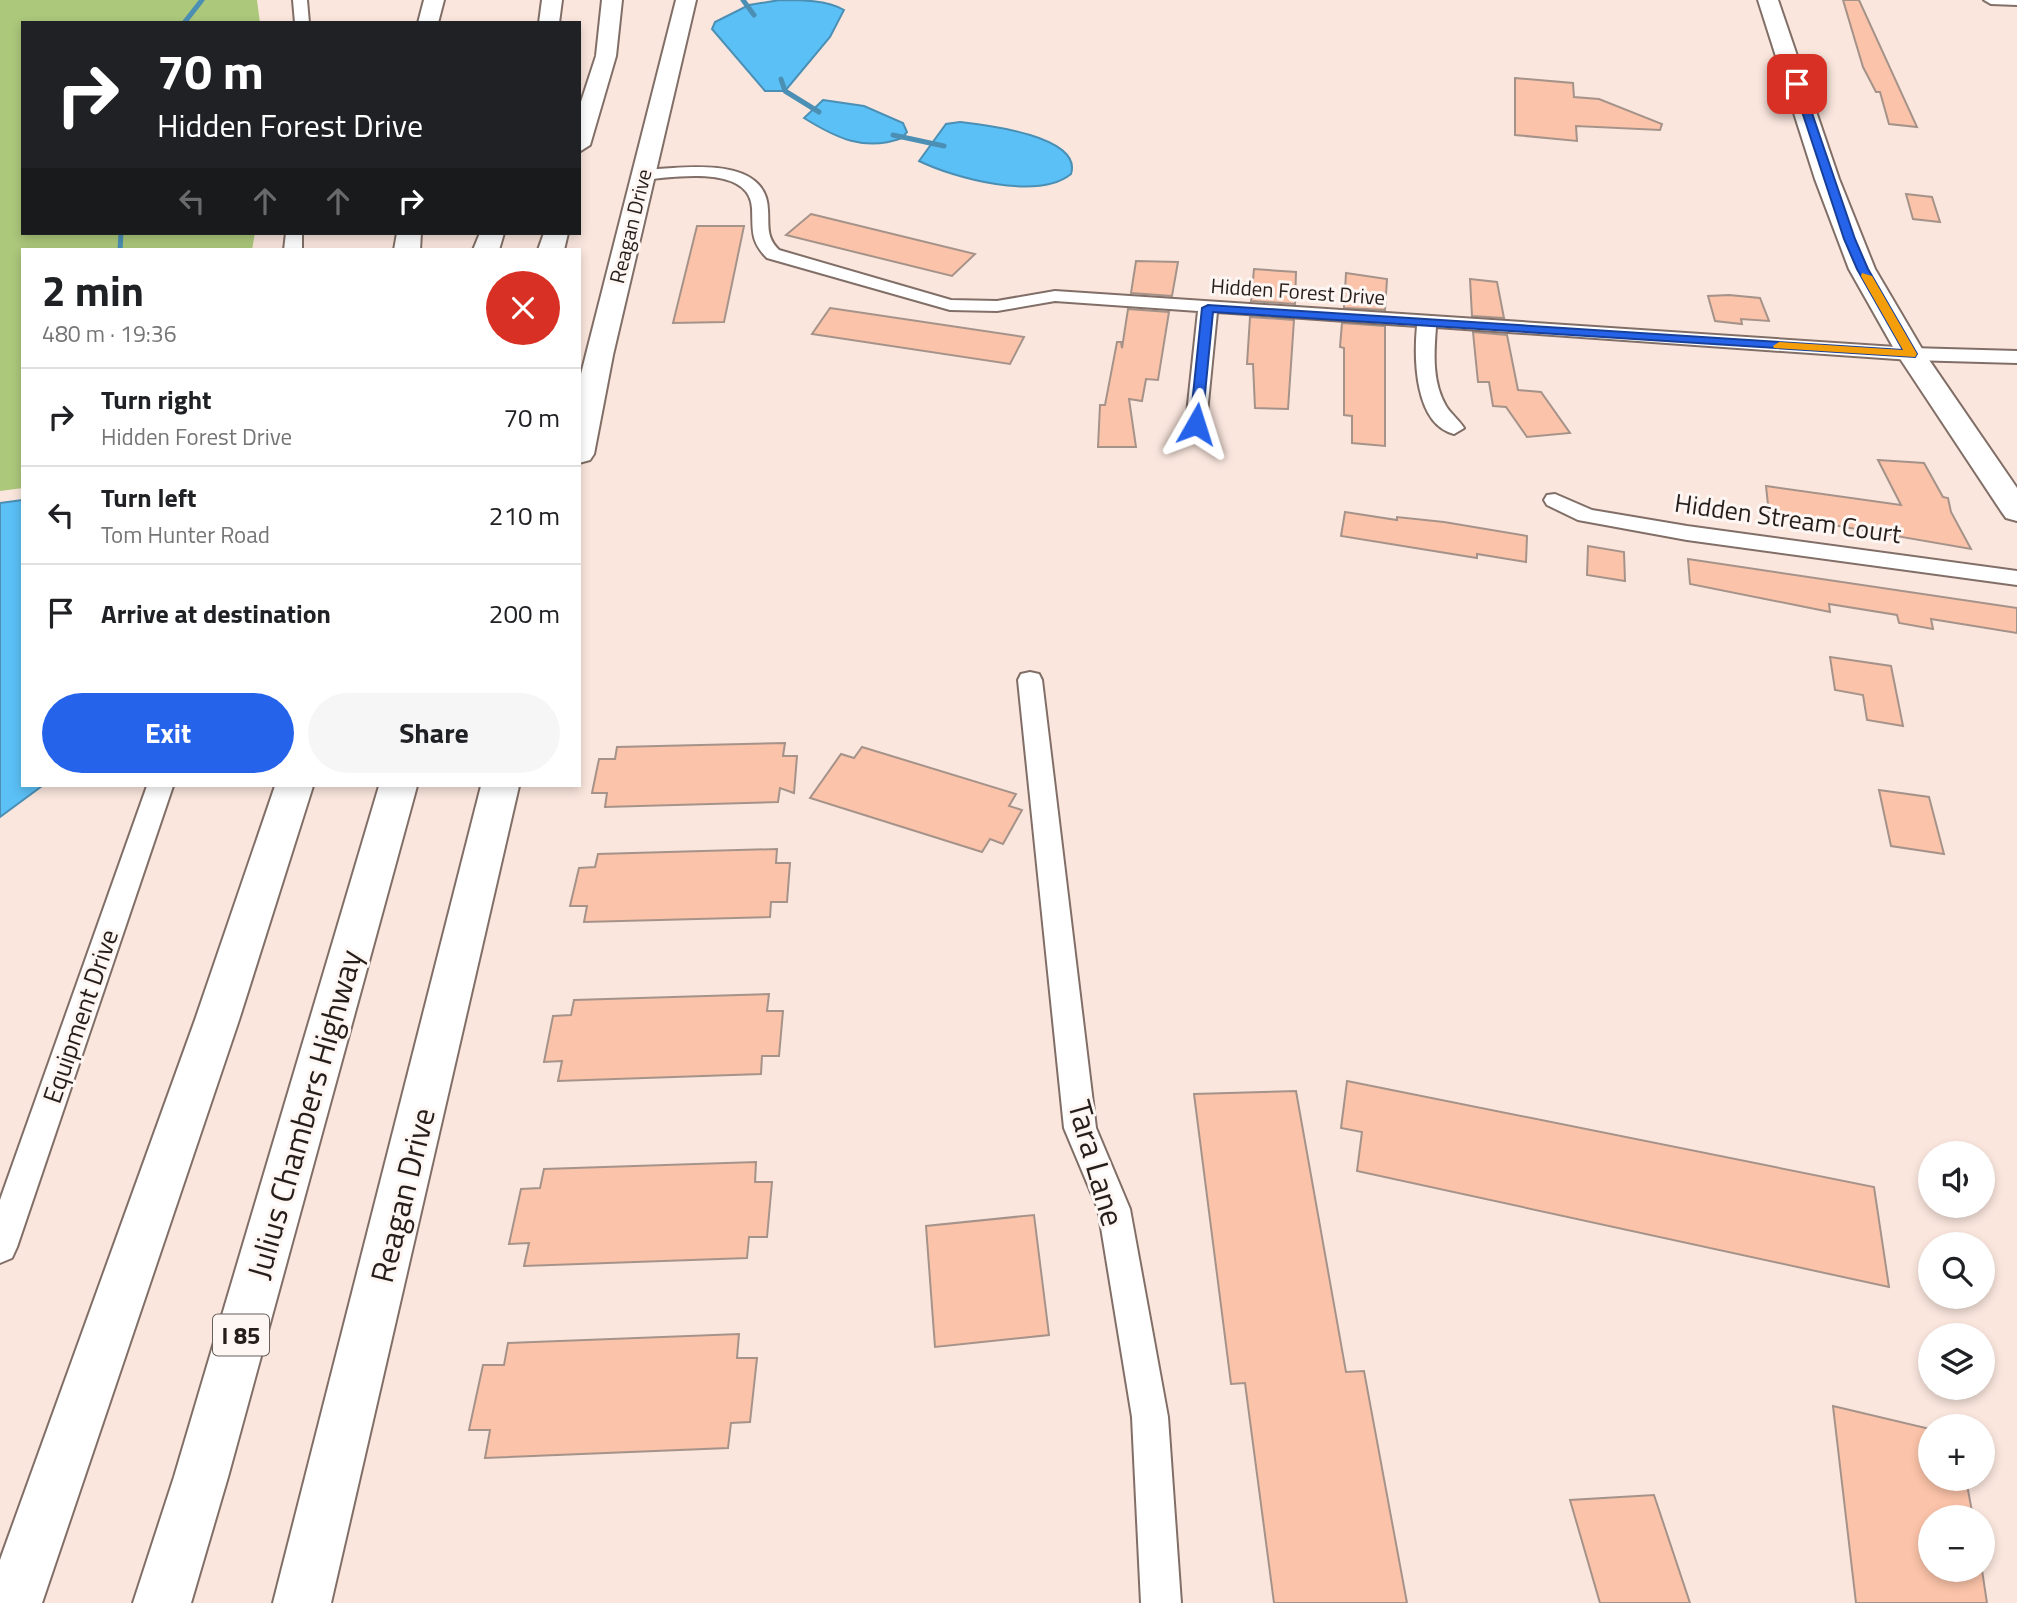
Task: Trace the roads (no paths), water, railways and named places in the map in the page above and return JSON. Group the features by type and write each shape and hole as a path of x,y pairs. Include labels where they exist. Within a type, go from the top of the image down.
{"main road":[{"path":"429,21 435,0"},
{"path":"549,21 552,0"},
{"path":"581,138 606,56 612,0"},
{"path":"611,27 628,0"},
{"name":"Reagan Drive","path":"581,445 642,174 686,0"},
{"path":"1768,0 1849,239 1862,269 1911,354 2017,511"},
{"path":"13,1603 218,1020 292,787"},
{"name":"Julius Chambers Highway","path":"162,1603 201,1477 398,787"},
{"name":"Reagan Drive","path":"302,1603 500,787"}],"street":[{"path":"300,0 302,21"},
{"path":"1991,0 2017,1"},
{"name":"Hidden Forest Drive","path":"642,174 710,173 750,182 757,190 761,203 758,232 761,243 774,254 950,305 997,306 1055,296 1911,354 2017,357"},
{"path":"1196,424 1208,308"},
{"path":"1427,323 1425,344 1429,393 1433,407 1454,428"},
{"name":"Hidden Stream Court","path":"1555,500 1586,515 1675,531 2017,578"},
{"name":"Tara Lane","path":"1030,680 1080,1128 1114,1209 1150,1417 1161,1603"},
{"name":"Equipment Drive","path":"0,1247 160,787"}],"water":[{"path":"780,0 822,2 844,10 830,37 785,91 765,91 712,29 715,22 749,5"},
{"path":"823,100 864,106 903,123 907,132 902,138 876,144 839,137 804,118"},
{"path":"960,122 1010,130 1048,142 1062,150 1071,161 1071,174 1056,182 1018,186 974,180 919,161 946,124"},
{"path":"21,500 21,787 41,787 0,817 0,503"}],"waterway":[{"path":"186,21 202,0"},
{"path":"743,0 754,15"},
{"path":"781,79 785,91 819,112"},
{"path":"893,135 944,146"},
{"path":"120,248 121,235"}]}
